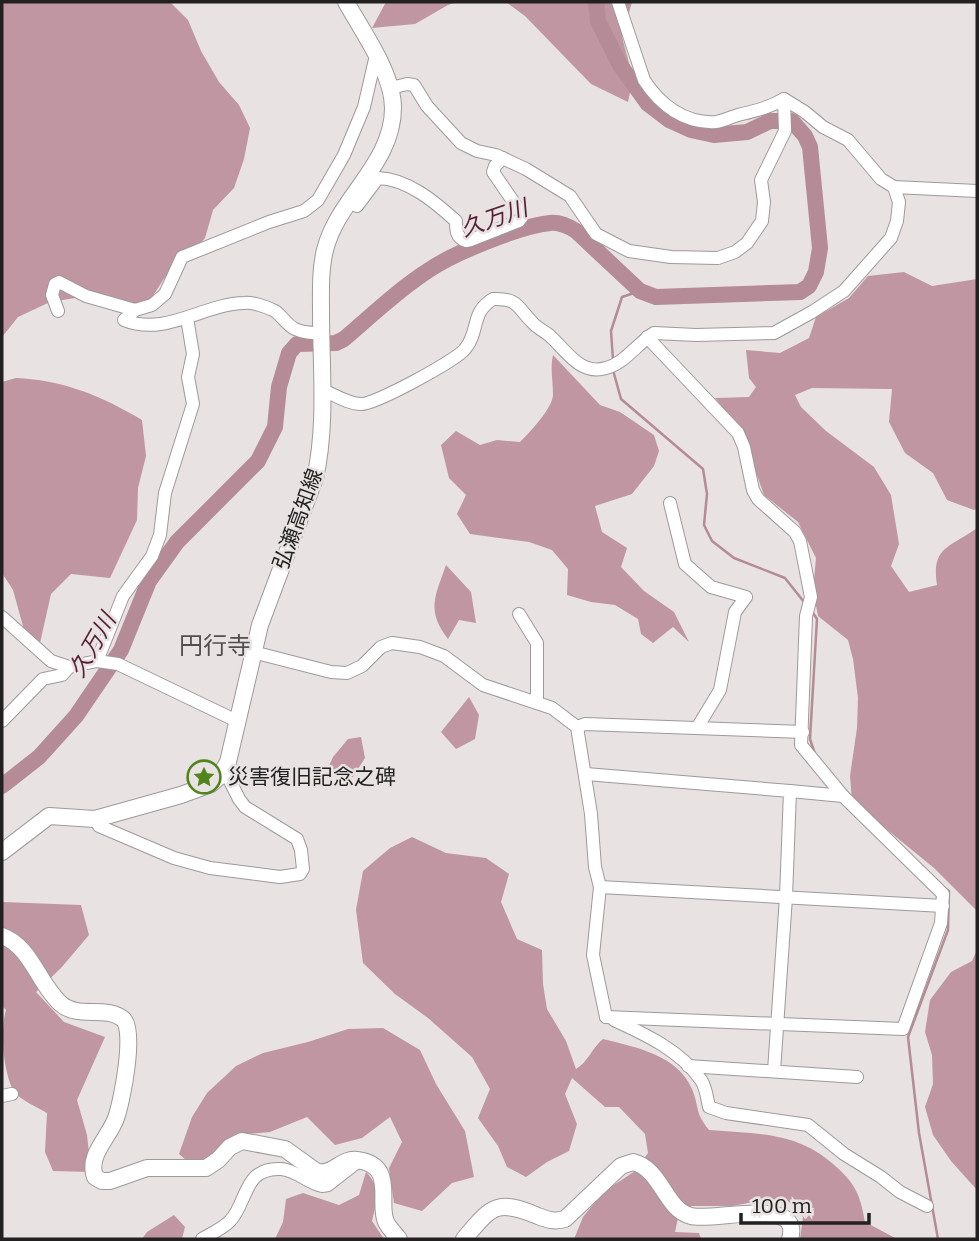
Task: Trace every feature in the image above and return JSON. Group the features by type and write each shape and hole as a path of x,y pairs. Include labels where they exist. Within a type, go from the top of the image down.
{"main road":[{"name":"弘瀬高知線","path":"224,769 233,749 253,652 276,580 314,478 321,445 321,340 325,253 332,229 386,145 393,110 391,88 346,2"},
{"path":"2,851 49,816 94,819 199,789 211,784 224,769"},
{"path":"2,936 17,945 63,1006 79,1012 119,1016 128,1026 126,1062 116,1119 93,1164 96,1177 102,1181 110,1181 147,1168 206,1168 230,1147 242,1141 285,1149 317,1172 331,1171 345,1161 360,1160 368,1163 380,1174 385,1195 386,1222 399,1239"},
{"path":"464,1239 485,1215 506,1206 553,1221 565,1219 621,1167 633,1162 648,1168 677,1207 687,1215 715,1217 776,1213 788,1220 791,1226 790,1239"}],"street":[{"path":"618,2 644,80 667,109 693,120 717,122 785,104 805,112 823,127 848,140 881,179 894,187 977,191"},
{"path":"321,340 293,328 275,311 249,302 232,303 151,326 135,325 124,320 135,310 152,305 165,294 182,257 303,211 318,200 344,156 364,107 376,55"},
{"path":"391,88 414,85 427,106 461,143 526,169 570,196 596,234 629,251 671,257 719,258 747,243 762,221 764,202 761,180 785,131 785,104"},
{"path":"351,202 358,206 378,178 387,178 422,193 456,221 456,230 460,237 466,241 471,240 522,218 493,172 503,158"},
{"path":"321,389 358,405 369,404 397,390 464,352 472,339 478,312 493,299 503,299 521,307 534,326 549,335 567,356 587,369 606,369 618,363 654,333 774,333 844,291 891,238 897,221 899,202 894,187"},
{"path":"58,311 52,295 58,282 86,296 135,310"},
{"path":"107,662 123,596 152,556 160,535 165,494 194,404 188,377 193,354 187,317"},
{"path":"606,1017 903,1029 942,923 943,894 843,796 802,745 806,616 810,601 800,541 795,532 758,499 738,433 648,337"},
{"path":"670,503 685,564 711,587 746,597 735,612 720,690 697,728"},
{"path":"519,614 537,643 537,703"},
{"path":"2,617 8,628 51,662 69,667 107,662 239,722"},
{"path":"253,652 331,672 347,673 362,666 380,647 392,643 420,647 444,656 483,685 552,708 577,727 586,774 595,867 600,887 593,955 606,1017"},
{"path":"2,721 43,679 62,675 69,667"},
{"path":"577,727 584,724 803,732"},
{"path":"94,819 99,826 198,866 272,876 290,877 300,874 303,869 297,839 245,807 224,769"},
{"path":"586,774 843,796"},
{"path":"774,1071 790,791"},
{"path":"600,887 943,906"},
{"path":"606,1017 665,1046 688,1066 701,1080 709,1107 726,1113 808,1125 844,1154 900,1192 927,1206"},
{"path":"688,1066 857,1077"},
{"path":"202,1239 231,1220 247,1186 254,1178 267,1171 289,1171 322,1186 328,1185 360,1160"}],"shaded area":[{"path":"2,2 170,2 188,20 201,51 219,82 239,105 250,128 244,159 234,188 213,210 205,238 167,274 149,302 124,306 75,298 50,302 18,317 2,337"},
{"path":"386,2 457,2 415,24 372,28"},
{"path":"506,2 632,2 622,37 633,78 628,102 591,84 525,16"},
{"path":"904,272 932,286 977,279 977,509 947,500 933,473 905,453 889,422 892,389 812,388 795,395 801,407 826,431 874,467 891,495 899,544 891,566 909,592 937,585 937,562 940,555 977,528 977,911 934,868 852,801 850,776 858,698 848,640 818,616 813,590 816,558 798,522 764,495 741,430 715,398 749,397 756,387 749,378 746,350 780,353 809,338 816,317 849,298 868,276"},
{"path":"553,355 600,405 620,412 654,435 659,451 654,466 632,494 595,506 602,532 627,548 621,567 644,591 674,612 689,642 673,627 653,643 641,634 638,619 615,605 567,595 568,569 552,550 529,542 470,534 457,514 466,495 449,478 441,445 456,431 480,445 497,440 520,442 540,420 552,401"},
{"path":"16,378 50,382 82,391 142,420 146,456 138,488 137,520 110,578 71,574 51,594 40,643 26,637 13,590 2,573 2,382"},
{"path":"446,565 471,592 476,623 459,620 448,639 441,629 435,611 436,595"},
{"path":"469,697 479,715 475,739 456,749 441,732"},
{"path":"361,737 365,758 353,777 328,768 333,757 348,739"},
{"path":"412,837 446,853 486,858 509,874 501,902 517,939 542,950 547,1009 566,1041 576,1069 603,1039 642,1049 666,1060 685,1077 692,1089 699,1114 709,1130 774,1136 804,1145 818,1153 840,1170 851,1183 861,1203 865,1222 897,1239 800,1239 803,1217 788,1201 770,1199 732,1206 691,1206 678,1218 675,1232 699,1233 701,1239 574,1239 583,1217 596,1201 608,1189 635,1171 648,1153 645,1134 619,1107 605,1107 572,1078 565,1094 577,1124 569,1151 526,1177 507,1167 498,1146 478,1118 490,1089 472,1057 428,1018 395,994 363,963 356,910 363,871 390,848"},
{"path":"2,902 81,905 89,935 36,992 64,1022 105,1037 77,1100 87,1135 91,1172 53,1171 45,1152 47,1113 20,1097 14,1091 7,1074 3,1039 6,1010 2,1006"},
{"path":"977,950 977,1190 951,1161 933,1135 925,1107 933,1084 932,1055 925,1032 930,1000 951,972 972,961"},
{"path":"383,1028 420,1050 436,1084 465,1131 474,1177 452,1183 422,1211 394,1203 389,1168 402,1142 390,1117 362,1138 335,1145 307,1117 270,1132 236,1135 215,1159 194,1167 179,1154 192,1117 207,1093 236,1066 263,1053 348,1029"},
{"path":"366,1172 376,1189 372,1221 384,1239 275,1239 283,1222 286,1199 303,1193 339,1205 359,1195"},
{"path":"174,1215 185,1227 182,1239 142,1239 147,1232"}],"waterway":[{"name":"久万川","path":"2,786 39,757 76,716 121,650 149,581 177,542 258,461 275,427 279,387 289,353 297,344 336,343 418,277 440,263 505,235 550,223 564,225 576,231 640,291 656,297 800,292 809,286 816,272 820,248 810,147 805,136 792,121 770,121 747,132 714,135 691,130 669,120 648,104 620,65 598,21 596,2"},
{"path":"613,360 611,331 622,297 640,291"},
{"path":"613,370 621,399 703,469 707,494 704,525 712,541 734,558 785,578 804,602"},
{"path":"813,613 817,619 810,739 815,754"},
{"path":"938,1239 919,1133 908,1037 948,930 949,891 946,889"}],"place":[{"name":"災害復旧記念之碑","path":"204,777"}],"district":[{"name":"円行寺","path":"215,646"}]}
